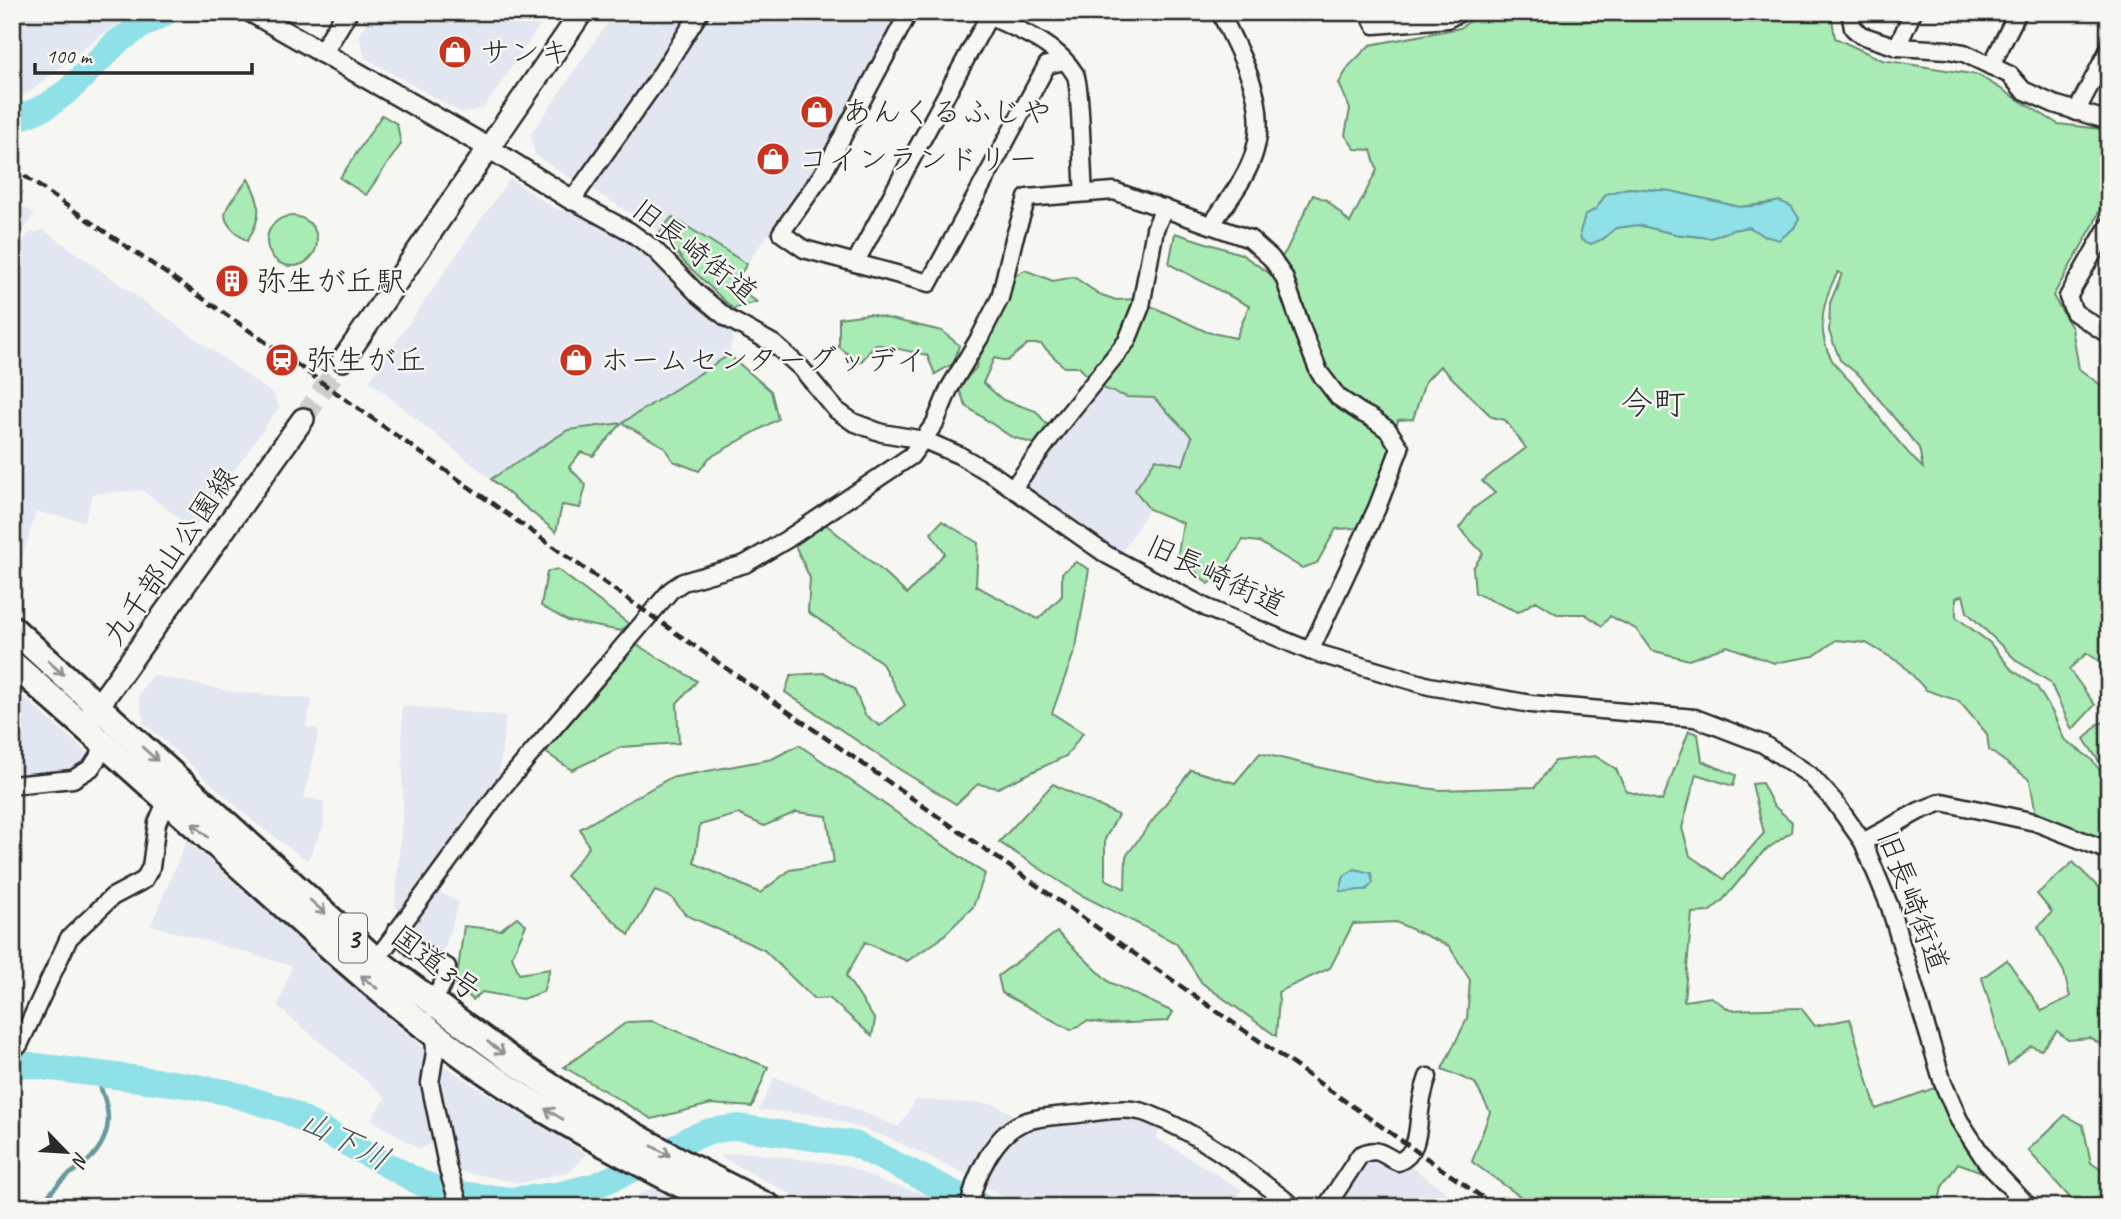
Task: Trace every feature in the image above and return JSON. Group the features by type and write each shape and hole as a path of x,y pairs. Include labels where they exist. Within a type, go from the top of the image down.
{"highway":[{"name":"国道3号","path":"12,628 92,717 106,745 362,976 502,1083 612,1149 723,1207"},
{"name":"国道3号","path":"12,663 92,717 376,960 514,1062 633,1135 769,1207"}],"main road":[{"path":"344,360 582,12"},
{"name":"九千部山公園線","path":"92,717 303,419"}],"street":[{"name":"旧長崎街道","path":"251,12 489,148 654,248 698,294 727,318 774,344 801,368 836,410 853,422 882,433 925,440 959,455 1013,488 1107,555 1206,608 1310,651 1429,686 1531,704 1695,718 1763,744 1810,775 1834,800 1863,842 1890,907 1943,1083 1959,1120 1987,1163 2029,1207"},
{"path":"322,53 347,12"},
{"path":"572,200 657,80 699,12"},
{"path":"909,12 822,175 781,233 804,249 929,283 1047,65 1064,61"},
{"path":"1212,224 1240,182 1255,150 1259,110 1251,77 1220,12"},
{"path":"1368,12 1375,25 1447,19 1461,12"},
{"path":"1850,12 1853,28 1861,35 1897,47 1964,53 2010,75 2023,90 2076,112 2109,121"},
{"path":"1897,47 1913,12"},
{"path":"1991,66 2018,12"},
{"path":"855,263 984,14 1043,43 1077,76 1084,193"},
{"path":"2076,112 2109,48"},
{"path":"376,960 502,788 671,590 683,582 745,564 786,540 911,456 925,440 949,389 1000,298 1027,198 1114,191 1250,239 1271,258 1284,277 1320,372 1338,397 1388,430 1400,448 1377,508 1310,651"},
{"path":"1013,488 1127,341 1140,306 1155,229 1164,208"},
{"path":"2109,225 2068,297 2074,312 2109,335"},
{"path":"12,785 73,779 90,768 106,745"},
{"path":"19,1045 69,938 112,897 144,880 151,867 157,823 167,800"},
{"path":"1863,842 1919,811 1942,802 2035,822 2109,851"},
{"path":"396,931 415,950 447,967 447,974 433,1001 436,1052 430,1083 450,1177 460,1207"},
{"path":"1326,1207 1360,1155 1377,1150 1398,1162 1409,1153 1419,1135 1420,1106 1428,1077"},
{"path":"971,1199 985,1161 1007,1134 1025,1121 1119,1109 1146,1113 1200,1140 1230,1158 1294,1207"}],"shaded area":[{"path":"12,12 139,12 98,37 30,92 12,101"},
{"name":"サンキ","path":"373,12 549,12 484,108 462,113 365,58 359,35"},
{"path":"615,12 691,12 628,110 579,178 570,178 535,155 531,134"},
{"path":"708,12 898,12 815,167 747,264 672,217 660,232 590,188"},
{"path":"510,178 552,207 576,214 631,243 657,261 696,304 734,332 729,355 622,423 568,430 491,479 369,381"},
{"path":"12,199 34,214 12,249"},
{"path":"44,230 273,394 279,407 193,529 142,490 93,494 84,521 36,512 12,590 12,259 29,233"},
{"path":"1097,386 1127,397 1154,398 1192,436 1183,465 1135,489 1149,509 1119,557 1020,484"},
{"path":"152,675 234,692 312,699 306,727 319,729 304,798 324,801 324,826 307,860 254,822 144,723 139,694"},
{"path":"12,687 89,754 75,768 12,778"},
{"path":"402,706 506,716 498,780 482,824 437,891 459,902 444,950 426,947 409,934 401,913 395,906 403,806"},
{"path":"187,840 425,1049 420,1089 433,1143 419,1149 371,1119 386,1097 278,1007 292,966 151,925"},
{"path":"443,1065 587,1154 571,1171 521,1183 454,1170 440,1085"},
{"path":"775,1077 899,1127 916,1100 994,1104 1034,1126 1118,1115 1137,1116 1161,1129 1156,1138 1241,1189 1232,1207 1019,1207 968,1175 892,1139 822,1115 759,1110"},
{"path":"745,1152 845,1165 885,1183 926,1194 942,1207 815,1207 719,1156"},
{"path":"1375,1154 1398,1169 1410,1166 1467,1207 1332,1207 1360,1160"},
{"path":"654,1187 691,1207 609,1207 622,1204"}],"green space":[{"path":"1483,12 1831,12 1835,38 1882,60 1978,75 2058,124 2109,130 2109,185 2094,224 2053,296 2072,328 2079,369 2109,391 2109,668 2087,653 2069,669 2095,705 2072,730 2050,682 2017,661 1967,612 1963,595 1956,598 1956,617 1990,643 2011,669 2037,687 2053,713 2064,739 2091,759 2109,782 2109,845 2036,815 2030,780 1989,750 1987,734 1959,701 1926,690 1902,664 1866,643 1836,640 1814,656 1774,663 1727,646 1689,660 1651,650 1636,629 1610,616 1602,626 1585,614 1557,614 1536,601 1518,612 1475,593 1473,568 1483,553 1459,528 1474,508 1495,493 1482,481 1526,448 1505,420 1492,417 1440,366 1425,382 1413,419 1398,420 1389,460 1372,505 1357,528 1336,529 1317,563 1302,568 1259,542 1243,540 1219,577 1208,584 1178,554 1183,523 1149,509 1135,490 1156,459 1183,465 1192,437 1154,398 1127,397 1097,386 1079,367 1064,367 1041,344 1028,344 1007,361 994,358 983,383 1003,400 1036,411 1049,427 1037,445 1010,436 966,406 958,387 976,368 982,345 1011,278 1025,270 1053,281 1074,277 1099,294 1116,300 1136,299 1207,332 1236,338 1249,306 1169,264 1175,233 1241,254 1269,273 1286,251 1313,195 1327,200 1350,223 1377,170 1371,150 1355,149 1345,135 1350,109 1339,83 1349,66 1370,45 1460,28","holes":["1628,188 1671,191 1740,207 1779,202 1764,236 1749,227 1711,238 1675,234 1638,225 1616,228 1603,239 1596,209 1606,194","1838,272 1842,274 1830,303 1829,331 1840,360 1860,376 1919,448 1923,468 1835,365 1827,349 1822,326 1823,315 1828,293"]},
{"path":"382,115 397,124 401,144 366,195 340,178"},
{"path":"248,179 258,203 258,218 247,241 229,225 226,212"},
{"path":"292,216 310,223 317,241 310,259 292,266 274,259 267,241 274,223"},
{"path":"672,217 747,264 732,286 757,302 733,309 685,263 660,232"},
{"path":"869,314 942,331 959,345 954,363 935,374 927,355 876,344 860,363 839,347 839,318"},
{"path":"729,355 771,391 778,419 709,458 699,471 673,461 664,447 622,423"},
{"path":"622,423 593,456 581,452 569,467 586,485 580,508 562,505 556,532 491,479 568,430"},
{"path":"942,521 978,543 976,586 1038,619 1062,596 1062,573 1076,562 1089,569 1076,647 1052,713 1083,733 1066,756 998,788 978,784 956,804 785,692 791,675 825,673 854,689 865,715 880,726 905,705 881,662 808,612 810,578 794,543 824,523 907,594 945,553 931,533"},
{"path":"557,569 629,624 621,631 568,621 541,606 547,572"},
{"path":"637,645 697,681 677,703 679,743 621,747 572,770 545,752"},
{"path":"2109,720 2109,776 2084,739 2098,724"},
{"path":"1689,731 1698,734 1702,761 1736,775 1733,786 1696,774 1682,828 1690,856 1724,879 1764,833 1752,784 1762,783 1773,805 1792,822 1791,832 1763,852 1723,900 1709,912 1692,913 1684,1001 1711,997 1730,1010 1801,1008 1815,1026 1850,1019 1876,1109 1937,1087 1957,1136 1985,1173 1958,1163 1942,1187 1938,1207 1535,1207 1472,1162 1490,1112 1475,1083 1442,1069 1467,1019 1470,980 1449,946 1396,922 1353,924 1330,968 1278,992 1276,1036 1202,983 1176,943 1079,894 999,842 1053,784 1118,815 1105,839 1105,879 1125,889 1126,856 1191,770 1235,783 1260,753 1380,782 1440,790 1535,787 1555,761 1595,756 1616,769 1626,791 1662,801"},
{"path":"799,745 985,874 973,907 939,940 907,961 865,942 846,976 875,1020 872,1036 829,998 814,999 764,950 686,915 671,897 655,891 629,935 566,876 589,847 580,829 670,778 772,759","holes":["796,812 827,816 834,863 790,870 760,893 694,863 700,825 738,814 764,826"]},
{"path":"2073,862 2098,887 2109,878 2109,1049 2090,1038 2068,1040 2057,1031 2041,1050 2031,1046 2008,1065 1982,978 2007,960 2042,1011 2070,997 2064,972 2038,927 2052,912 2037,894"},
{"path":"517,917 526,925 512,956 519,974 550,969 543,992 522,999 482,992 473,1000 456,984 464,926 500,930"},
{"path":"1057,932 1109,982 1173,1012 1168,1021 1109,1024 1087,1021 1071,1030 1002,993 998,976"},
{"path":"652,1021 768,1067 752,1107 711,1104 652,1119 564,1067 627,1022"},
{"path":"2065,1115 2083,1125 2091,1163 2109,1175 2109,1190 2094,1207 2078,1207 2028,1150"}],"water":[{"path":"1628,188 1671,191 1740,207 1779,201 1791,206 1799,218 1794,228 1779,240 1764,236 1749,227 1711,238 1675,234 1638,225 1616,228 1603,239 1591,244 1581,240 1580,232 1585,215 1596,209 1606,194"},
{"path":"1355,869 1371,873 1373,883 1366,890 1340,891 1344,876"}],"waterway":[{"path":"12,121 47,106 69,90 117,42 167,12"},
{"name":"山下川","path":"12,1063 226,1092 285,1110 421,1183 449,1193 511,1200 557,1195 597,1185 710,1131 738,1127 854,1144 982,1207"},
{"path":"39,1207 61,1181 91,1158 105,1137 108,1116 104,1095 94,1072"}],"tunnel":[{"path":"303,419 343,360"}],"railway":[{"path":"12,167 1496,1207"}],"place":[{"name":"サンキ","path":"455,52"},
{"name":"あんくるふじや","path":"817,112"},
{"name":"コインランドリー","path":"773,159"},
{"name":"弥生が丘駅","path":"232,281"},
{"name":"弥生が丘","path":"282,360"},
{"name":"ホームセンターグッデイ","path":"576,360"}],"district":[{"name":"今町","path":"1653,403"}]}
